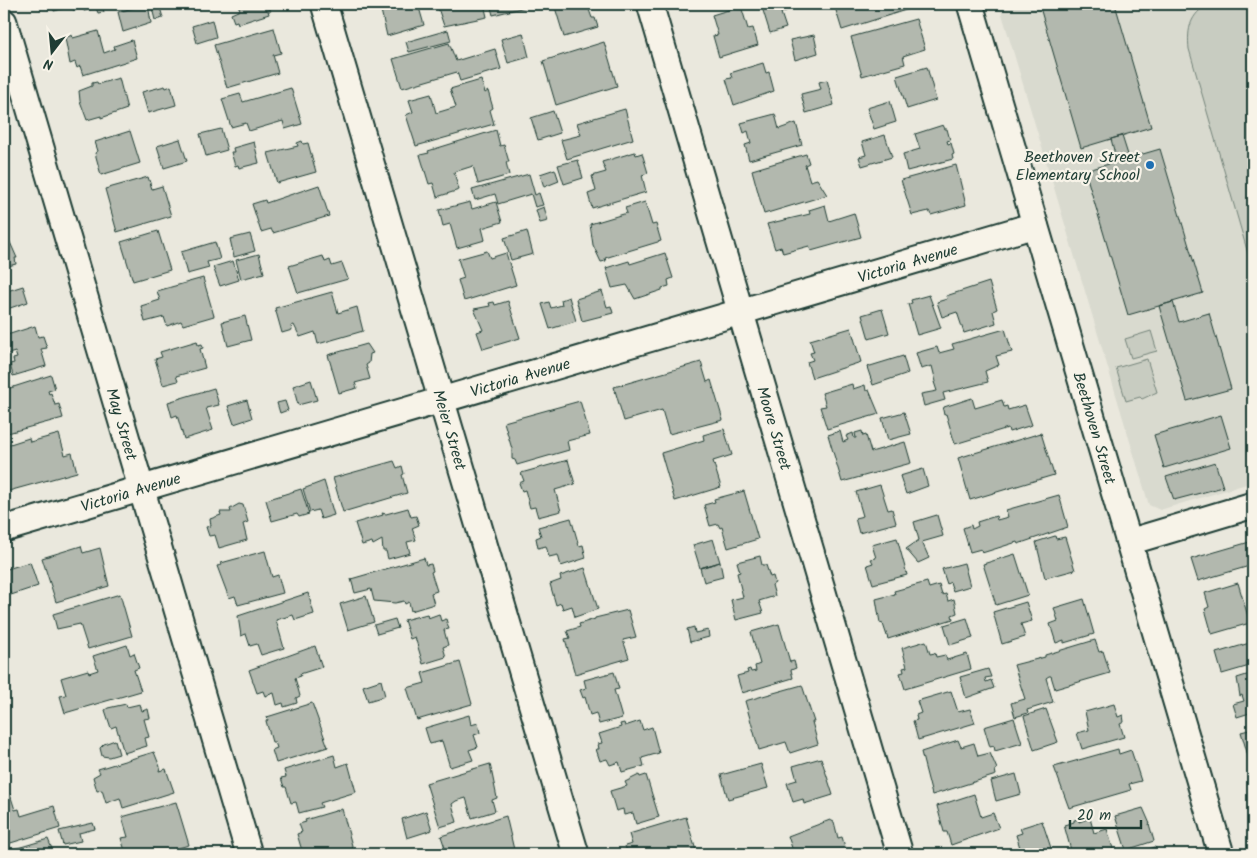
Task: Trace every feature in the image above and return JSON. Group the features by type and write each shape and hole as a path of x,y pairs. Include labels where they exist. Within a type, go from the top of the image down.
{"street":[{"name":"Meier Street","path":"324,4 576,854"},
{"name":"Moore Street","path":"650,4 900,854"},
{"name":"Beethoven Street","path":"970,4 1221,854"},
{"name":"May Street","path":"4,22 249,854"},
{"name":"Victoria Avenue","path":"4,530 1035,225"},
{"path":"1128,542 1253,505"}],"shaded area":[{"name":"Beethoven Street Elementary School","path":"999,4 1253,4 1253,482 1160,510 1149,505"},
{"path":"1209,4 1253,4 1253,271 1189,49 1189,29 1191,23 1198,12"},
{"path":"1151,331 1157,351 1131,358 1125,339"},
{"path":"1147,359 1157,392 1142,399 1140,397 1126,401 1116,368"}],"building":[{"path":"52,4 123,4 103,9 104,12 98,13 96,8 84,11 83,8 73,10 72,6 54,11"},
{"path":"148,4 151,23 123,32 118,12"},
{"path":"151,4 159,4 163,18 155,20"},
{"path":"238,4 266,4 271,11 268,11 269,14 238,24 237,21 234,22 231,14 240,10"},
{"path":"389,4 418,4 424,25 387,36 380,6"},
{"path":"452,4 484,4 487,17 444,26 438,8"},
{"path":"490,4 537,4 493,15"},
{"path":"554,4 591,4 592,6 588,7 598,27 564,37"},
{"path":"761,4 786,4 788,10 781,13 786,28 770,33"},
{"path":"834,4 908,4 909,9 842,30"},
{"path":"1039,4 1115,4 1151,127 1081,148"},
{"path":"741,6 748,29 753,28 758,45 719,57 713,36 718,35 712,15"},
{"path":"916,19 925,49 903,56 905,64 862,76 851,37"},
{"path":"212,20 216,37 197,43 192,26"},
{"path":"274,28 281,53 273,55 278,73 227,88 214,45"},
{"path":"448,30 451,41 409,52 406,42"},
{"path":"98,31 104,53 115,49 114,46 132,40 137,58 83,75 80,66 77,68 75,62 70,64 65,38 72,35 73,38"},
{"path":"523,33 529,57 508,63 501,39"},
{"path":"814,35 818,53 795,60 790,40"},
{"path":"604,42 617,86 556,105 543,61"},
{"path":"449,43 456,61 495,49 501,69 460,81 457,72 402,88 393,59"},
{"path":"763,63 766,73 769,72 774,91 734,105 726,79 732,78 730,73"},
{"path":"927,67 936,100 907,109 897,76"},
{"path":"119,78 127,109 101,118 101,116 87,120 80,101 79,91 92,86 92,83 97,82 98,84"},
{"path":"481,80 485,93 488,91 493,108 490,110 494,124 416,146 406,115 413,112 409,100 431,94 436,113 456,107 450,89"},
{"path":"827,80 834,105 806,113 801,94 821,89 819,82"},
{"path":"165,86 166,88 171,86 176,105 148,113 142,92"},
{"path":"291,88 302,124 285,129 283,121 249,131 246,123 231,127 222,99 240,94 243,102"},
{"path":"890,101 896,122 874,129 867,108"},
{"path":"625,109 633,139 567,159 561,140 581,135 577,123"},
{"path":"553,111 560,133 538,140 531,118"},
{"path":"775,114 779,129 796,123 802,145 749,160 745,145 751,143 748,131 744,133 741,123"},
{"path":"943,125 947,129 950,140 947,141 948,144 951,143 954,154 952,155 953,159 907,171 903,154 920,149 915,134"},
{"path":"221,129 227,150 206,156 200,134"},
{"path":"496,130 500,146 504,145 509,162 506,162 509,175 478,184 473,166 454,172 459,190 437,197 433,183 429,184 420,155"},
{"path":"130,131 140,163 101,175 95,153 98,151 95,142"},
{"path":"885,135 892,157 862,166 859,157 866,155 862,142"},
{"path":"1122,136 1129,158 1117,162 1111,139"},
{"path":"180,139 187,161 164,168 157,146"},
{"path":"302,141 303,144 308,143 316,172 277,183 268,153 298,146 297,143"},
{"path":"254,142 259,163 239,168 238,165 235,166 231,152 234,152 233,148"},
{"path":"1160,149 1203,293 1128,315 1085,171"},
{"path":"635,152 636,155 642,153 648,173 642,175 646,192 592,208 588,194 596,191 592,176 606,172 602,162"},
{"path":"806,154 809,163 805,165 810,181 817,179 827,195 764,214 752,170"},
{"path":"578,160 583,178 564,184 558,165"},
{"path":"956,165 966,205 931,215 929,211 912,215 901,180"},
{"path":"555,169 559,181 544,187 540,174"},
{"path":"529,174 535,195 539,193 543,205 535,207 531,194 498,204 495,194 475,200 472,190"},
{"path":"148,177 152,189 162,186 171,216 117,232 105,189"},
{"path":"319,185 329,216 273,233 271,229 261,232 252,204 265,200 266,203"},
{"path":"470,202 472,209 496,202 502,222 482,228 485,240 457,248 450,224 443,226 439,210"},
{"path":"645,202 652,225 656,224 661,241 605,258 606,261 601,262 593,245 590,224 627,213 625,208"},
{"path":"825,205 829,221 854,213 861,237 811,251 809,246 783,253 781,247 775,249 767,224 810,214 809,210"},
{"path":"544,207 548,221 540,223 536,210"},
{"path":"158,231 170,270 133,281 121,242"},
{"path":"527,231 533,254 511,260 504,238"},
{"path":"250,234 255,251 234,257 230,239"},
{"path":"9,240 17,258 15,258 16,264 4,267 4,241"},
{"path":"215,242 220,259 207,262 209,268 187,274 181,252"},
{"path":"487,251 490,258 506,253 516,285 464,301 458,280 464,278 458,259"},
{"path":"665,253 673,278 668,280 669,286 635,299 627,285 612,288 606,268 629,261 630,264"},
{"path":"259,254 264,273 241,279 236,260"},
{"path":"323,256 325,262 330,260 332,266 342,263 348,279 298,293 289,266"},
{"path":"233,261 239,280 220,286 213,267"},
{"path":"203,278 214,316 183,325 181,321 167,326 164,317 145,322 141,306 160,300 157,291"},
{"path":"989,282 997,309 993,311 996,323 964,333 957,312 942,317 937,302 947,299 946,296"},
{"path":"23,286 28,302 7,309 8,312 4,313 4,292"},
{"path":"602,291 607,307 611,306 613,313 582,321 576,299"},
{"path":"332,292 338,313 357,307 363,331 318,344 315,332 300,337 294,325 291,326 292,330 282,333 275,308"},
{"path":"929,295 941,328 917,335 908,304 912,303 911,300"},
{"path":"569,297 576,321 550,329 542,304 549,302 551,308 562,305 561,300"},
{"path":"508,301 520,338 483,349 477,332 483,330 474,309 490,306 489,303 494,302 495,305"},
{"path":"1173,302 1179,322 1209,313 1231,389 1187,401 1159,306"},
{"path":"882,309 889,333 869,339 862,315"},
{"path":"245,316 251,340 228,346 222,322"},
{"path":"35,326 38,337 43,336 47,348 41,349 46,366 13,376 10,364 14,363 13,359 17,358 15,352 5,355 4,336"},
{"path":"851,328 861,362 812,378 807,362 813,360 810,353 814,352 810,340"},
{"path":"1005,329 1012,352 996,356 999,365 985,371 988,382 943,393 945,400 924,406 921,394 937,391 934,382 936,382 932,366 921,369 916,353 937,347 939,353 954,349 952,344"},
{"path":"197,341 198,345 202,344 203,348 200,349 205,368 176,376 178,381 163,385 155,359 162,357 160,352"},
{"path":"367,344 373,353 370,354 369,363 366,365 370,379 355,383 357,388 339,393 328,355"},
{"path":"903,356 908,373 873,385 867,367"},
{"path":"701,362 707,382 711,380 723,420 669,434 662,410 624,421 614,387"},
{"path":"51,375 55,389 48,391 49,394 51,393 55,405 59,404 63,418 4,434 4,390"},
{"path":"311,380 317,400 298,405 293,386"},
{"path":"852,384 853,389 865,385 866,391 869,390 879,414 827,429 820,407 826,406 822,393"},
{"path":"214,388 219,405 206,408 213,430 184,439 177,415 172,417 168,402"},
{"path":"972,398 975,408 1002,400 1004,407 1007,406 1008,410 1025,405 1032,425 1009,432 1008,428 955,444 946,414 944,415 944,407"},
{"path":"247,400 252,418 234,424 228,406"},
{"path":"285,401 288,410 280,413 277,403"},
{"path":"580,401 590,435 567,441 569,450 517,465 515,460 512,459 512,449 504,422"},
{"path":"904,412 911,434 888,440 882,418"},
{"path":"1221,415 1231,448 1164,468 1154,435"},
{"path":"724,429 732,455 713,461 721,487 675,501 661,453 704,440 703,435"},
{"path":"840,431 843,442 848,440 846,436 853,433 854,438 856,438 855,433 862,431 863,436 866,435 871,452 905,442 911,463 842,482 828,435"},
{"path":"1041,433 1054,475 970,500 958,458"},
{"path":"59,434 65,455 72,453 77,472 5,492 4,446 29,438 30,442"},
{"path":"568,460 575,484 555,490 561,511 538,517 535,507 530,508 525,490 522,491 519,483 524,481 521,473"},
{"path":"394,461 397,468 402,466 404,474 402,475 407,493 343,512 333,478"},
{"path":"1215,462 1223,487 1174,500 1166,477"},
{"path":"923,469 928,486 906,494 900,476"},
{"path":"324,481 334,515 321,519 318,510 310,512 303,489"},
{"path":"880,485 888,510 892,509 896,523 859,533 855,518 863,516 856,492"},
{"path":"301,489 309,514 299,517 297,514 272,521 266,500"},
{"path":"744,491 758,539 728,548 722,527 720,528 718,524 710,526 704,505 715,502 714,499"},
{"path":"1059,495 1068,527 1018,544 1017,542 982,553 981,549 970,552 963,528 971,525 972,529 978,526 977,522 996,516 997,520 1008,517 1006,510"},
{"path":"239,504 243,505 248,522 243,524 247,540 219,548 215,535 209,536 206,527 211,526 210,519 221,515 220,512 231,512 230,509"},
{"path":"408,508 411,517 416,516 419,525 412,528 416,540 407,542 410,553 388,559 386,551 383,551 382,540 373,545 372,542 362,545 355,523 383,515 382,513 386,514"},
{"path":"937,515 943,536 922,542 929,558 918,563 906,549 919,540 914,522"},
{"path":"571,518 579,546 583,545 586,558 561,566 558,555 549,557 546,546 538,548 536,538 541,536 538,527"},
{"path":"1055,536 1056,539 1065,537 1075,570 1045,578 1036,542"},
{"path":"897,538 907,575 873,584 867,565 873,563 871,559 876,558 872,545"},
{"path":"713,539 720,562 700,568 693,545"},
{"path":"1253,541 1253,565 1198,581 1191,559"},
{"path":"81,546 83,553 100,548 109,586 56,602 42,558"},
{"path":"265,551 272,577 278,575 283,593 238,605 235,596 229,598 217,566 222,565 221,563"},
{"path":"1015,554 1028,595 996,605 983,564"},
{"path":"760,556 762,565 766,565 770,577 773,576 775,583 772,585 775,596 759,601 763,613 736,620 731,600 743,597 737,573 740,572 737,562"},
{"path":"424,558 426,565 431,564 433,571 431,572 437,591 431,593 434,604 411,611 409,602 405,604 404,601 395,603 374,601 371,589 355,593 351,579"},
{"path":"30,562 38,586 11,595 4,570"},
{"path":"720,562 723,577 704,582 700,568"},
{"path":"964,563 970,586 953,591 950,582 947,584 942,569"},
{"path":"585,568 598,609 575,617 572,606 563,609 561,603 556,605 550,584 561,580 560,576"},
{"path":"927,582 929,588 939,585 942,595 946,594 948,601 954,599 957,613 952,615 953,619 888,639 883,624 880,623 876,599 895,594 894,591"},
{"path":"1238,583 1250,623 1212,634 1205,609 1209,607 1205,593"},
{"path":"308,593 314,614 295,620 293,615 276,620 284,648 261,655 257,644 250,646 246,634 241,636 238,616"},
{"path":"120,594 132,636 88,649 80,624 57,629 53,614"},
{"path":"366,596 374,622 348,630 340,604"},
{"path":"1084,599 1094,634 1064,643 1064,640 1056,643 1050,624 1058,621 1054,608"},
{"path":"1026,602 1032,621 1021,624 1025,637 1002,644 993,612"},
{"path":"628,610 636,637 623,640 629,658 575,674 565,639 570,638 567,631 580,627 579,624 595,618"},
{"path":"427,614 428,618 439,614 441,621 446,619 449,629 444,630 448,645 443,647 446,657 423,664 415,637 410,639 404,620"},
{"path":"967,618 973,638 950,645 944,625"},
{"path":"395,619 398,628 377,634 374,625"},
{"path":"779,624 790,662 794,661 796,668 791,670 793,678 742,693 737,676 748,673 747,670 750,669 751,672 756,671 755,666 760,664 751,632"},
{"path":"694,627 695,633 708,630 709,637 690,642 687,629"},
{"path":"1095,640 1099,652 1103,651 1110,673 1055,689 1051,676 1049,676 1046,678 1053,702 1027,710 1028,713 1015,717 1011,703 1025,699 1014,665"},
{"path":"926,641 930,654 935,653 936,657 945,655 947,660 967,654 971,669 905,689 900,673 904,672 903,668 907,667 902,648"},
{"path":"1253,642 1253,665 1222,674 1216,653"},
{"path":"127,645 130,655 134,653 139,668 134,670 141,691 65,713 60,696 66,695 61,678 88,670 89,673 98,670 93,656"},
{"path":"315,646 322,667 300,674 301,676 295,678 300,696 296,698 297,703 284,707 283,703 277,705 274,693 265,696 263,691 257,693 249,670"},
{"path":"460,662 472,704 417,720 407,688 425,683 422,673"},
{"path":"988,669 991,677 985,678 986,682 991,680 994,688 966,698 960,677"},
{"path":"614,672 619,689 614,690 622,718 599,724 596,713 590,715 585,697 583,698 580,690 586,688 584,680"},
{"path":"1253,673 1253,712 1237,717 1233,704 1244,701 1242,695 1240,696 1237,678"},
{"path":"381,680 385,696 368,701 363,686"},
{"path":"802,685 814,722 812,722 818,744 790,753 786,742 759,750 745,701"},
{"path":"951,691 958,712 970,709 975,723 918,740 913,721 917,720 916,715 921,713 917,701"},
{"path":"312,703 328,747 276,763 272,750 277,748 275,742 272,742 266,721 268,720 267,717"},
{"path":"126,704 127,707 140,704 142,711 148,709 150,718 144,719 149,737 145,738 147,746 124,753 116,726 111,728 105,710"},
{"path":"1114,704 1118,717 1123,715 1124,722 1120,724 1124,737 1082,749 1077,733 1089,730 1085,712"},
{"path":"1046,709 1058,742 1034,750 1024,716"},
{"path":"469,715 471,725 478,723 480,733 474,735 478,747 469,750 473,760 450,767 442,741 430,744 425,728"},
{"path":"1014,718 1022,743 995,751 994,746 990,747 984,727"},
{"path":"640,721 643,730 652,727 659,753 642,758 644,766 622,772 619,762 610,765 607,759 600,761 596,749 599,749 598,744 602,743 599,734 621,727 620,724 624,723 625,726"},
{"path":"1253,729 1253,758 1249,759 1241,732"},
{"path":"115,740 119,754 109,757 102,756 100,748 104,744"},
{"path":"958,740 961,747 974,743 978,756 990,753 997,769 995,770 996,775 932,795 921,752"},
{"path":"1118,749 1119,754 1131,750 1141,781 1129,784 1131,790 1069,808 1054,767"},
{"path":"154,752 160,767 159,771 166,769 174,792 123,808 120,798 106,803 102,790 97,791 93,777 100,773 98,769"},
{"path":"334,755 337,767 348,763 356,792 320,803 322,807 299,813 296,802 291,803 286,787 284,787 281,778 286,777 284,770"},
{"path":"821,758 833,795 804,804 803,799 793,802 787,783 797,780 793,766"},
{"path":"490,764 497,798 492,800 495,811 472,818 466,798 452,804 457,822 440,827 426,783"},
{"path":"761,764 768,788 728,799 721,775"},
{"path":"1016,774 1021,794 996,801 991,781"},
{"path":"639,775 640,777 646,775 659,817 636,824 633,813 624,815 623,809 616,811 610,791 627,786 625,782"},
{"path":"10,794 15,810 19,809 21,816 54,806 60,828 4,845 4,796"},
{"path":"974,794 981,817 993,813 999,828 951,845 947,832 944,832 937,806"},
{"path":"176,802 189,845 157,854 126,854 121,838 128,837 122,817"},
{"path":"1143,808 1150,824 1154,841 1126,850 1115,816"},
{"path":"342,809 354,853 303,854 297,834 302,832 299,824 306,822 305,820"},
{"path":"426,811 432,830 407,838 402,819"},
{"path":"506,816 515,854 447,854 441,836"},
{"path":"686,817 697,854 628,854 625,846 632,844 629,834"},
{"path":"1090,818 1094,833 1107,829 1114,852 1107,854 1072,854 1064,825 1074,822 1074,820 1079,819 1079,822"},
{"path":"830,820 834,822 838,838 842,837 846,850 850,849 852,854 794,854 788,836"},
{"path":"1042,821 1053,854 1022,854 1016,835 1022,833 1020,828"},
{"path":"93,823 95,829 79,833 81,841 63,845 59,831"},
{"path":"48,839 54,854 4,854 4,852"},
{"path":"1155,847 1157,854 1132,854"}],"place":[{"name":"Beethoven Street Elementary School","path":"1150,165"}]}
